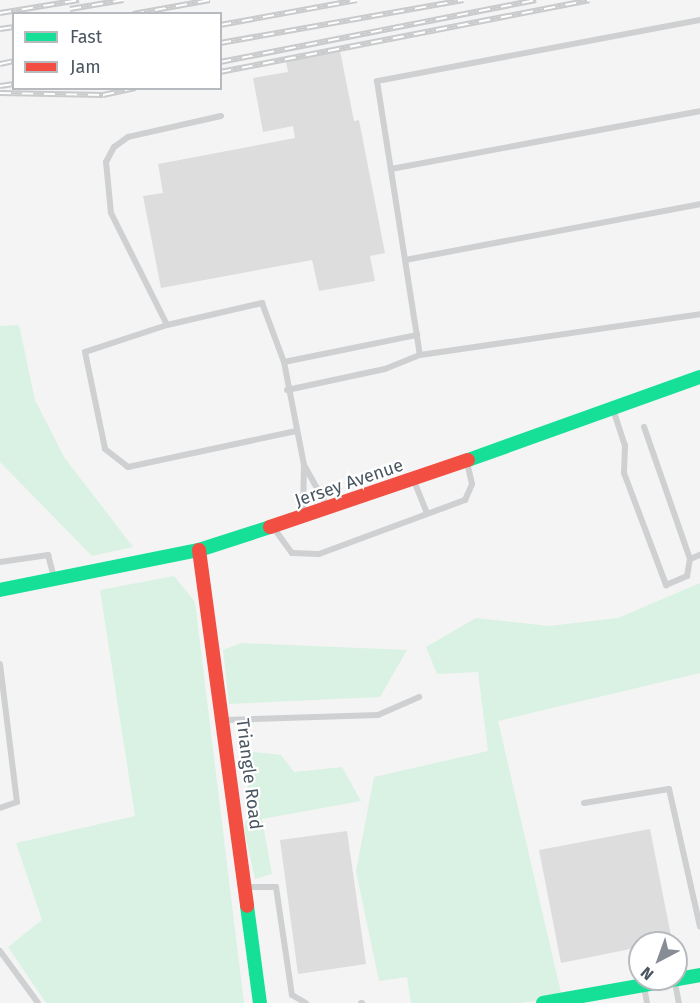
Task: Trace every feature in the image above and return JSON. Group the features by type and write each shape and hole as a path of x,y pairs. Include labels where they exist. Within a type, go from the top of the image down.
{"street":[{"name":"Jersey Avenue","path":"0,590 199,550 414,480 700,377"},
{"name":"Triangle Road","path":"199,550 224,720 260,1003"},
{"path":"543,1003 628,989"}],"lane":[{"path":"420,355 378,81 700,20"},
{"path":"391,169 700,111"},
{"path":"167,324 111,213 106,162 114,147 128,137 221,116"},
{"path":"405,260 700,204"},
{"path":"296,431 128,467 105,449 85,352 167,324 262,303 284,362 287,390 304,465 303,517"},
{"path":"287,390 386,369 420,355 700,314"},
{"path":"284,362 417,335"},
{"path":"612,409 625,445 624,473 666,585 687,576 690,559 644,427"},
{"path":"273,527 286,548 304,557 465,500 472,492 467,461"},
{"path":"304,465 329,508"},
{"path":"414,480 428,514"},
{"path":"0,562 48,555 55,580"},
{"path":"690,559 700,555"},
{"path":"0,664 17,802 0,808"},
{"path":"224,720 378,715 419,697"},
{"path":"584,803 669,789 700,927"},
{"path":"246,888 276,887 292,995 306,1003"},
{"path":"0,951 38,1003"}],"green space":[{"path":"19,325 35,400 64,457 133,547 92,556 0,462 0,326"},
{"path":"174,576 195,602 244,1003 46,1003 8,947 42,920 16,843 135,816 100,590"},
{"path":"700,583 700,673 498,721 562,997 520,1003 411,1003 407,977 379,981 356,871 374,777 488,751 478,672 437,674 426,647 476,618 549,626 618,618"},
{"path":"241,643 407,650 380,697 229,704 223,650"},
{"path":"245,751 281,755 294,772 342,767 361,801 262,819 272,874 255,879 244,829 250,807"}],"building":[{"path":"340,51 354,121 359,120 385,253 370,256 375,281 319,291 312,260 161,288 143,196 163,193 158,164 295,138 293,126 263,132 253,78 288,72 286,61"},
{"path":"650,829 670,931 628,931 628,949 561,963 539,850"},
{"path":"347,831 366,964 298,974 280,840"}],"railway":[{"path":"0,13 79,0"},
{"path":"70,9 123,0"},
{"path":"144,12 210,0"},
{"path":"222,25 357,0"},
{"path":"222,43 463,0"},
{"path":"222,62 536,0"},
{"path":"222,72 589,0"},
{"path":"0,29 12,27"},
{"path":"0,64 12,61"},
{"path":"0,86 12,84"},
{"path":"0,93 103,95 126,90"}],"traffic: fast":[{"path":"468,460 700,377"},
{"path":"0,590 199,550 270,527"},
{"path":"247,906 260,1003"},
{"path":"543,1003 700,975"}],"traffic: jam":[{"path":"270,527 468,460"},
{"path":"199,550 247,906"}]}
